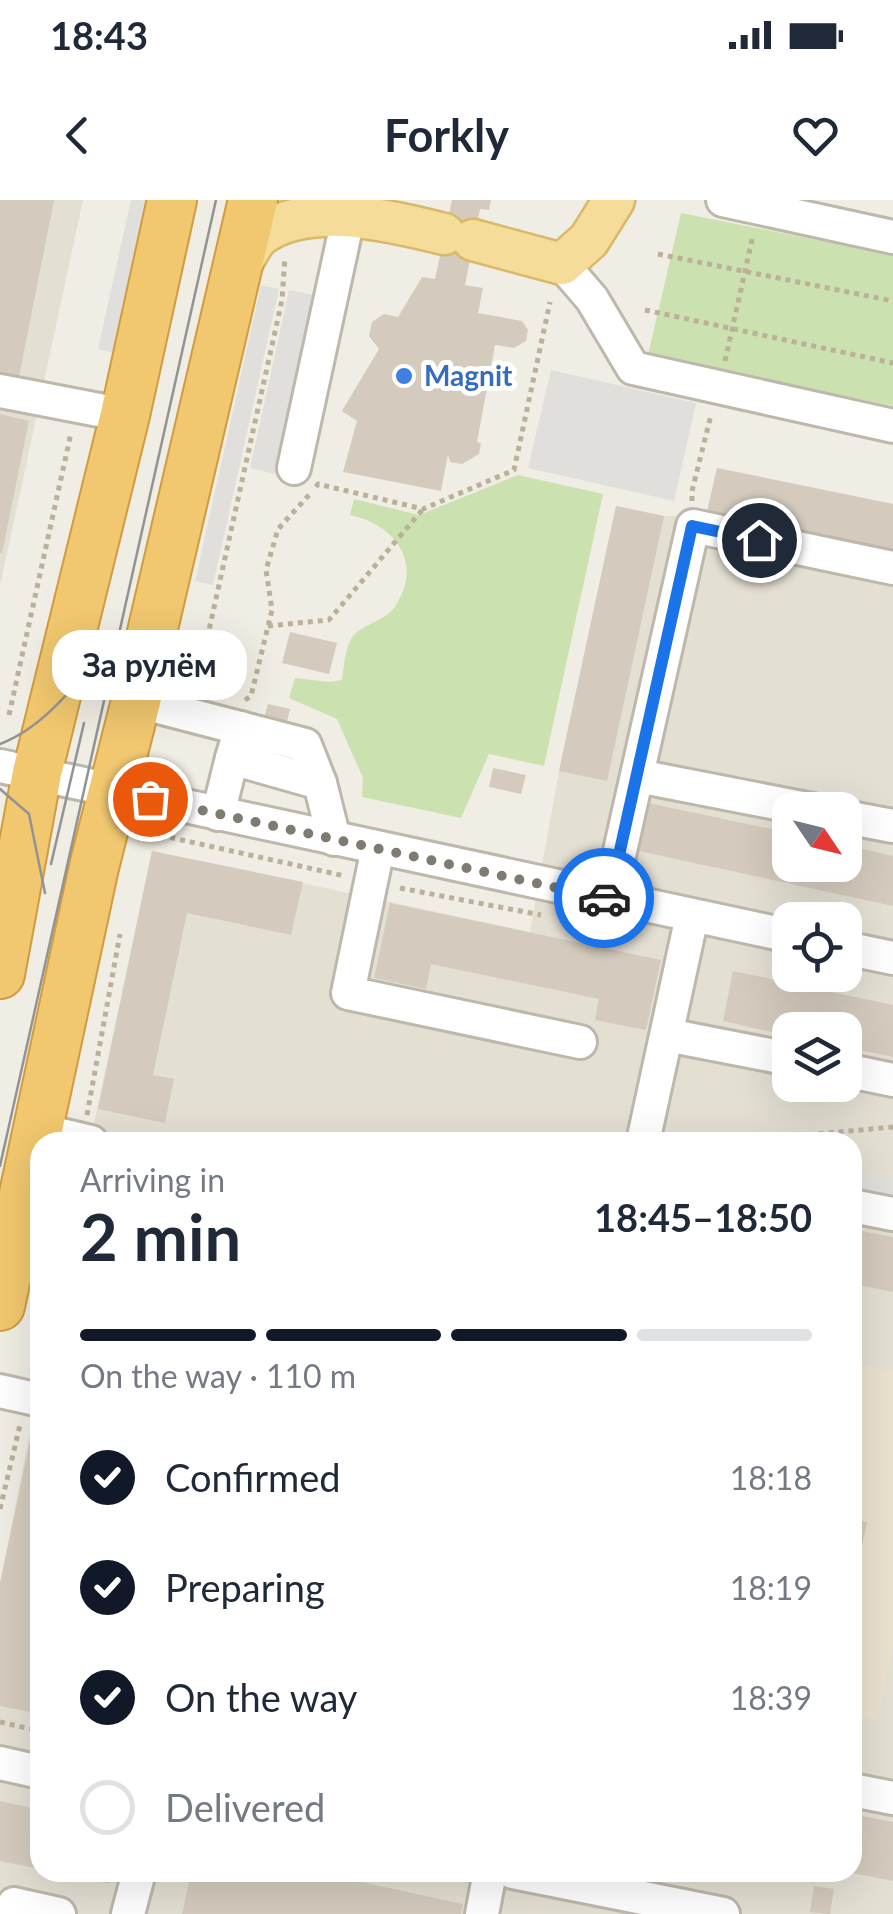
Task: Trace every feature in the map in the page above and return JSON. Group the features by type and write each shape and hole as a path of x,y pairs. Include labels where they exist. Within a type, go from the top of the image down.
{"highway":[{"path":"0,974 18,769 125,416 172,200"},
{"path":"36,1130 94,867 254,200"},
{"path":"0,1306 30,1159"}],"main road":[{"path":"238,270 259,236 290,215 344,203 562,264 589,240 614,200"}],"street":[{"path":"737,202 893,238"},
{"path":"294,468 344,203"},
{"path":"562,264 592,299 633,368 893,426"},
{"path":"0,391 125,416"},
{"path":"609,900 692,526 893,568"},
{"path":"136,702 208,721 236,743 304,745 320,783 334,839"},
{"path":"218,814 236,743"},
{"path":"18,769 772,932"},
{"path":"638,776 772,802"},
{"path":"862,820 893,826"},
{"path":"378,848 348,993 580,1042"},
{"path":"645,1132 692,916"},
{"path":"862,952 893,958"},
{"path":"667,1035 772,1056"},
{"path":"862,1074 893,1080"},
{"path":"36,1130 44,1132"},
{"path":"862,1208 893,1214"},
{"path":"0,1391 30,1398"},
{"path":"0,1763 30,1770"},
{"path":"862,1792 893,1798"},
{"path":"128,1914 136,1882"},
{"path":"482,1914 488,1882"},
{"path":"562,1882 723,1914"},
{"path":"12,1914 14,1904 59,1914"}],"path":[{"path":"692,526 692,491 733,331 754,226 737,202"},
{"path":"285,251 282,300 198,680 208,721 251,696 272,610 266,570 278,529 318,484 423,509"},
{"path":"658,254 893,300"},
{"path":"268,626 329,620 423,509 514,470 550,302"},
{"path":"645,310 893,364"},
{"path":"9,715 77,406"},
{"path":"138,845 141,830 370,882 556,918"},
{"path":"89,1132 121,931"},
{"path":"827,1132 893,1127"},
{"path":"0,1722 30,1729"}],"shaded area":[{"path":"0,200 83,200 0,586"},
{"path":"131,200 150,200 117,354 98,349"},
{"path":"325,251 357,258 307,481 250,468 289,290 315,295"},
{"path":"261,285 279,289 213,585 195,581"},
{"path":"551,370 696,403 674,501 528,468"},
{"path":"717,468 893,504 893,1914 0,1914 0,1583 30,1432 30,1882 862,1882 862,1132 92,1132 152,851 530,932 559,771 616,506 664,516 706,516"},
{"path":"862,1173 893,1178 893,1198 862,1192"},
{"path":"862,1365 893,1371 893,1645 878,1721 862,1718"}],"green space":[{"path":"681,213 893,255 893,406 648,355"},
{"path":"518,475 603,494 544,766 489,754 461,818 362,797 363,778 337,719 289,698 295,678 342,680 351,639 389,613 402,593 406,563 401,550 381,528 350,515 354,499 419,515"}],"building":[{"path":"0,200 54,200 19,377 0,373"},
{"path":"452,200 491,200 489,210 480,209 465,285 483,288 478,313 522,321 528,330 526,341 514,348 495,345 477,442 481,443 479,454 462,464 450,462 448,454 441,491 343,472 357,421 342,411 379,349 369,336 372,322 384,314 398,317 422,277 435,279"},
{"path":"0,414 29,421 2,553 0,553"},
{"path":"717,468 893,504 893,554 706,516"},
{"path":"616,506 664,516 607,781 559,771"},
{"path":"290,632 337,643 329,674 282,663"},
{"path":"268,704 290,709 282,742 253,760"},
{"path":"493,768 526,775 521,794 489,787"},
{"path":"644,802 772,829 772,880 634,850"},
{"path":"862,849 893,856 893,906 782,882 862,882"},
{"path":"152,851 303,882 291,935 187,913 153,1075 174,1079 165,1123 98,1109"},
{"path":"390,903 661,960 646,1030 595,1020 599,999 431,964 426,989 374,978"},
{"path":"733,971 772,979 772,992 832,992 893,1005 893,1057 862,1051 862,1012 772,1012 772,1032 723,1021"},
{"path":"862,1231 893,1237 893,1292 862,1286"},
{"path":"30,1441 30,1712 0,1706 0,1583"},
{"path":"862,1521 867,1522 862,1547"},
{"path":"0,1801 30,1808 30,1867 0,1861"},
{"path":"862,1816 893,1822 893,1881 862,1875"},
{"path":"189,1882 361,1882 463,1904 461,1914 182,1914"},
{"path":"814,1886 834,1889 830,1914 810,1912"}],"tram line":[{"path":"0,1166 216,200"},
{"path":"0,744 51,711 116,631"},
{"path":"51,864 84,723"},
{"path":"0,789 29,814 45,893"}],"way so far":[{"path":"150,799 604,898"}],"place":[{"name":"Magnit","path":"404,376"},
{"name":"За рулём","path":"150,799"}],"route":[{"path":"604,898 609,900 692,526 759,540"}]}
